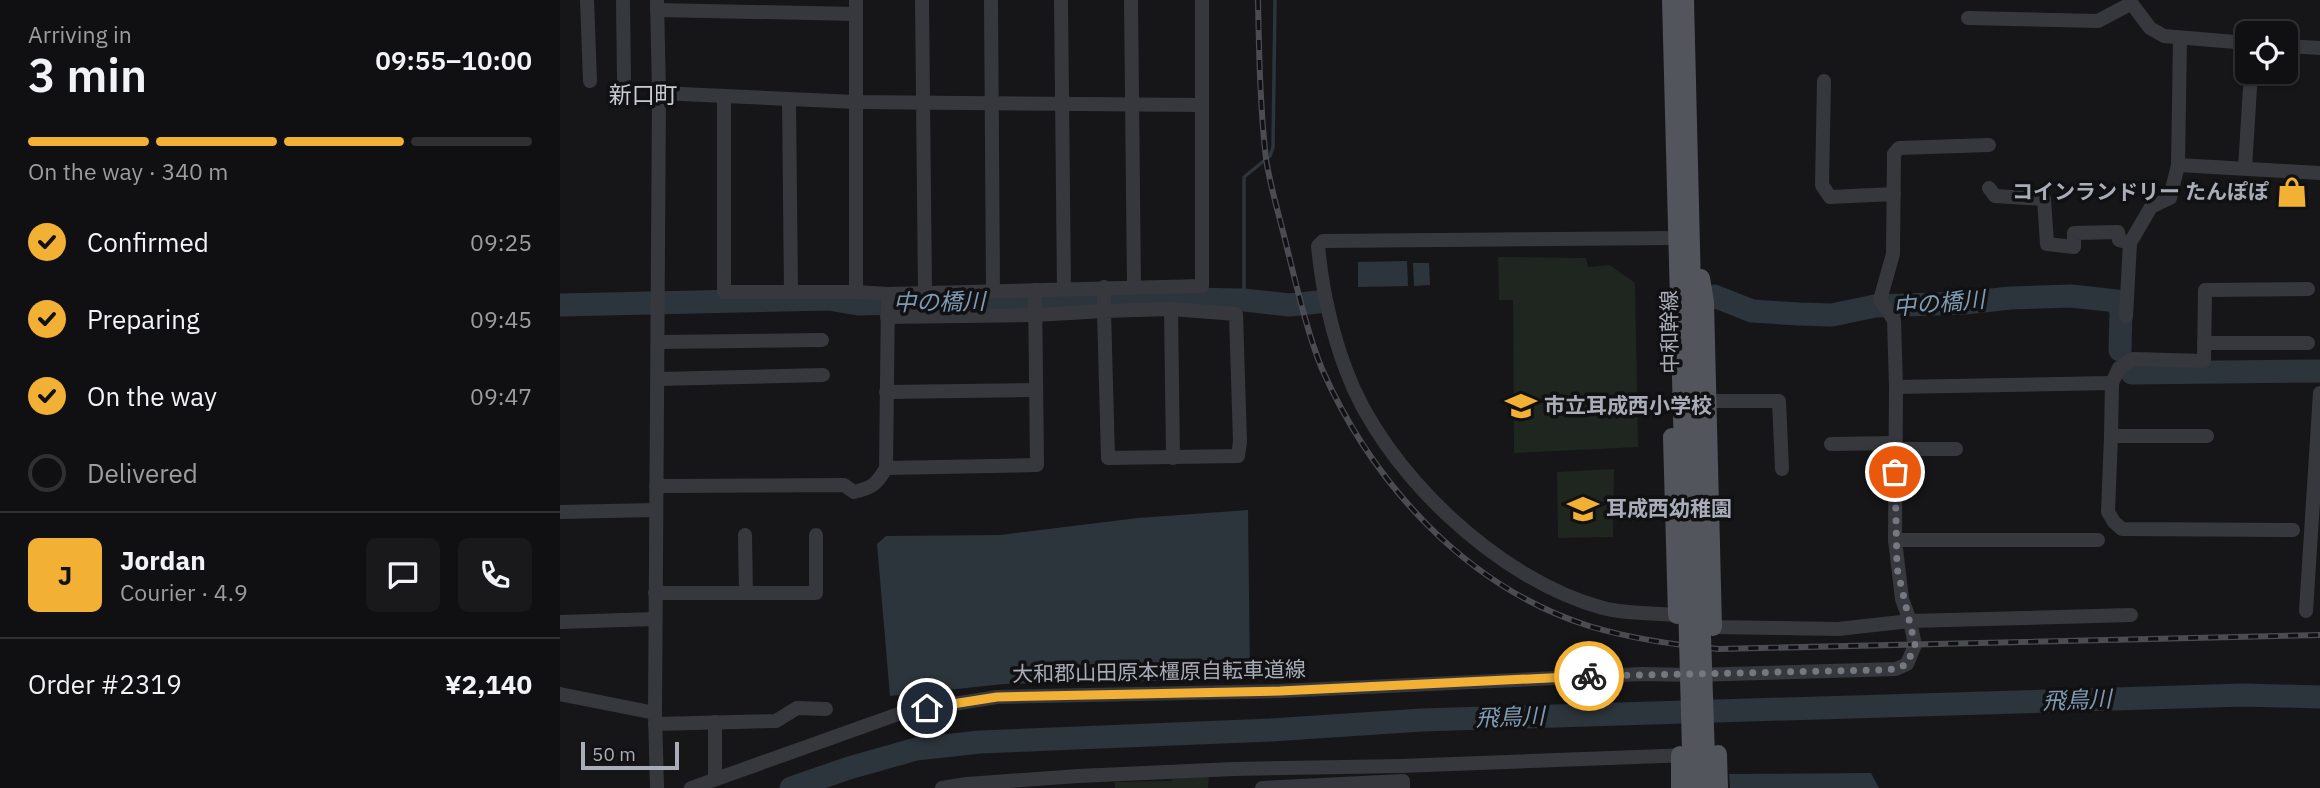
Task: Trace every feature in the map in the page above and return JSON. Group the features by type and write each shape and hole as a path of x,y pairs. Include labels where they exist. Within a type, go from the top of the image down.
{"main road":[{"name":"中和幹線","path":"1671,0 1677,239 1707,788"},
{"name":"中和幹線","path":"1685,0 1691,219 1689,452 1692,788"},
{"path":"1691,219 1705,302 1713,627"},
{"path":"1676,615 1667,266 1677,239"},
{"path":"1718,754 1719,788"},
{"path":"1680,788 1688,755"}],"street":[{"path":"587,0 590,81"},
{"path":"623,0 624,79"},
{"path":"922,0 925,293"},
{"path":"991,0 993,290"},
{"path":"1061,0 1064,290"},
{"path":"1131,0 1134,287"},
{"path":"724,97 724,292 856,292 888,306 1104,299 1134,287 1202,286 1202,0"},
{"path":"1968,18 2098,22 2129,2 2150,28 2164,36 2235,42"},
{"path":"657,788 657,5 856,7 856,292"},
{"path":"2126,316 2130,243 2151,207 2170,198 2178,165 2180,39"},
{"path":"2298,47 2320,48"},
{"path":"1824,81 1822,185 1830,197 1895,194 1894,154 1899,148 1989,145"},
{"path":"2245,168 2249,84"},
{"path":"659,93 856,102 1202,105"},
{"path":"789,100 791,292"},
{"path":"2178,165 2320,173"},
{"path":"1989,188 1995,196 2044,199 2047,244 2074,247 2074,233 2118,232 2119,240 2130,243"},
{"name":"大和郡山田原本橿原自転車道線","path":"691,788 904,712 997,697 1280,691 1642,674 1896,669 1907,664 1915,645 1900,589 1895,541 1894,320 1883,304 1893,254 1895,194"},
{"path":"1677,239 1323,241 1318,246 1332,327 1346,372 1371,420 1396,457 1432,501 1483,547 1517,570 1552,588 1603,608 1676,615 1713,627 1838,629 1910,621 2131,615"},
{"path":"2293,530 2122,529 2108,512 2112,383 2119,368 2133,359 2204,361 2205,290 2308,289"},
{"path":"888,306 925,293 993,290 1035,303 1064,290 1171,309 1236,314 1240,442 1238,456 1108,458 1104,299"},
{"path":"886,468 1037,465 1035,303"},
{"path":"656,486 844,485 854,492 869,489 877,483 886,468 888,306"},
{"path":"1171,309 1173,458"},
{"path":"658,342 822,340"},
{"path":"2204,344 2308,343"},
{"path":"658,379 823,376"},
{"path":"1896,387 2112,383"},
{"path":"886,392 1036,390"},
{"path":"2306,611 2320,393"},
{"path":"1707,401 1779,401 1782,468"},
{"path":"2111,436 2207,436"},
{"path":"1831,444 1956,449"},
{"path":"560,512 656,510"},
{"path":"745,535 746,593"},
{"path":"655,593 816,593 816,535"},
{"path":"1895,541 2098,540"},
{"path":"560,622 655,619"},
{"path":"942,788 1036,779 1234,769 1401,766 1688,755 1694,675"},
{"path":"560,694 655,718 715,722 776,721 797,708 826,709"},
{"path":"715,722 715,773"},
{"path":"1262,788 1403,781 1403,788"}],"shaded area":[{"path":"1498,257 1586,258 1588,267 1610,265 1635,283 1638,447 1514,453 1513,300 1499,300"},
{"path":"1407,261 1408,286 1358,287 1358,262"},
{"path":"1413,263 1429,263 1430,285 1414,286"},
{"path":"1614,469 1613,537 1558,538 1557,472"},
{"path":"1248,510 1250,679 1004,684 890,696 877,544 886,536 1000,535 1138,518"},
{"path":"1871,773 1879,788 1730,788 1729,774"},
{"path":"1209,776 1208,788 1115,788 1115,782 1171,781"}],"waterway":[{"path":"1244,300 1244,177 1270,156 1273,147 1275,0"},
{"name":"中の橋川","path":"1714,296 1752,311 1832,315 1875,306 1965,303 2010,298 2071,296 2117,301 2121,312 2120,350"},
{"name":"中の橋川","path":"560,305 829,299 858,304 1131,298 1244,300 1289,305 1318,302"},
{"name":"中の橋川","path":"2132,373 2320,371"},
{"name":"飛鳥川","path":"791,788 916,749 980,742 1271,730 1422,720 2244,695 2320,697"}],"railway":[{"path":"1258,0 1266,159 1299,296 1322,369 1343,411 1396,491 1428,526 1464,558 1503,586 1544,608 1589,626 1653,641 1719,649 2320,635"}],"way so far":[{"path":"1589,676 1881,670 1896,669 1907,664 1915,645 1902,599 1897,568 1895,472"}],"place":[{"name":"コインランドリー たんぽぽ","path":"2292,192"},
{"name":"市立耳成西小学校","path":"1521,406"},
{"name":"耳成西幼稚園","path":"1583,509"}],"district":[{"name":"新口町","path":"643,95"}],"route":[{"path":"927,708 997,697 1280,691 1589,676"}]}
